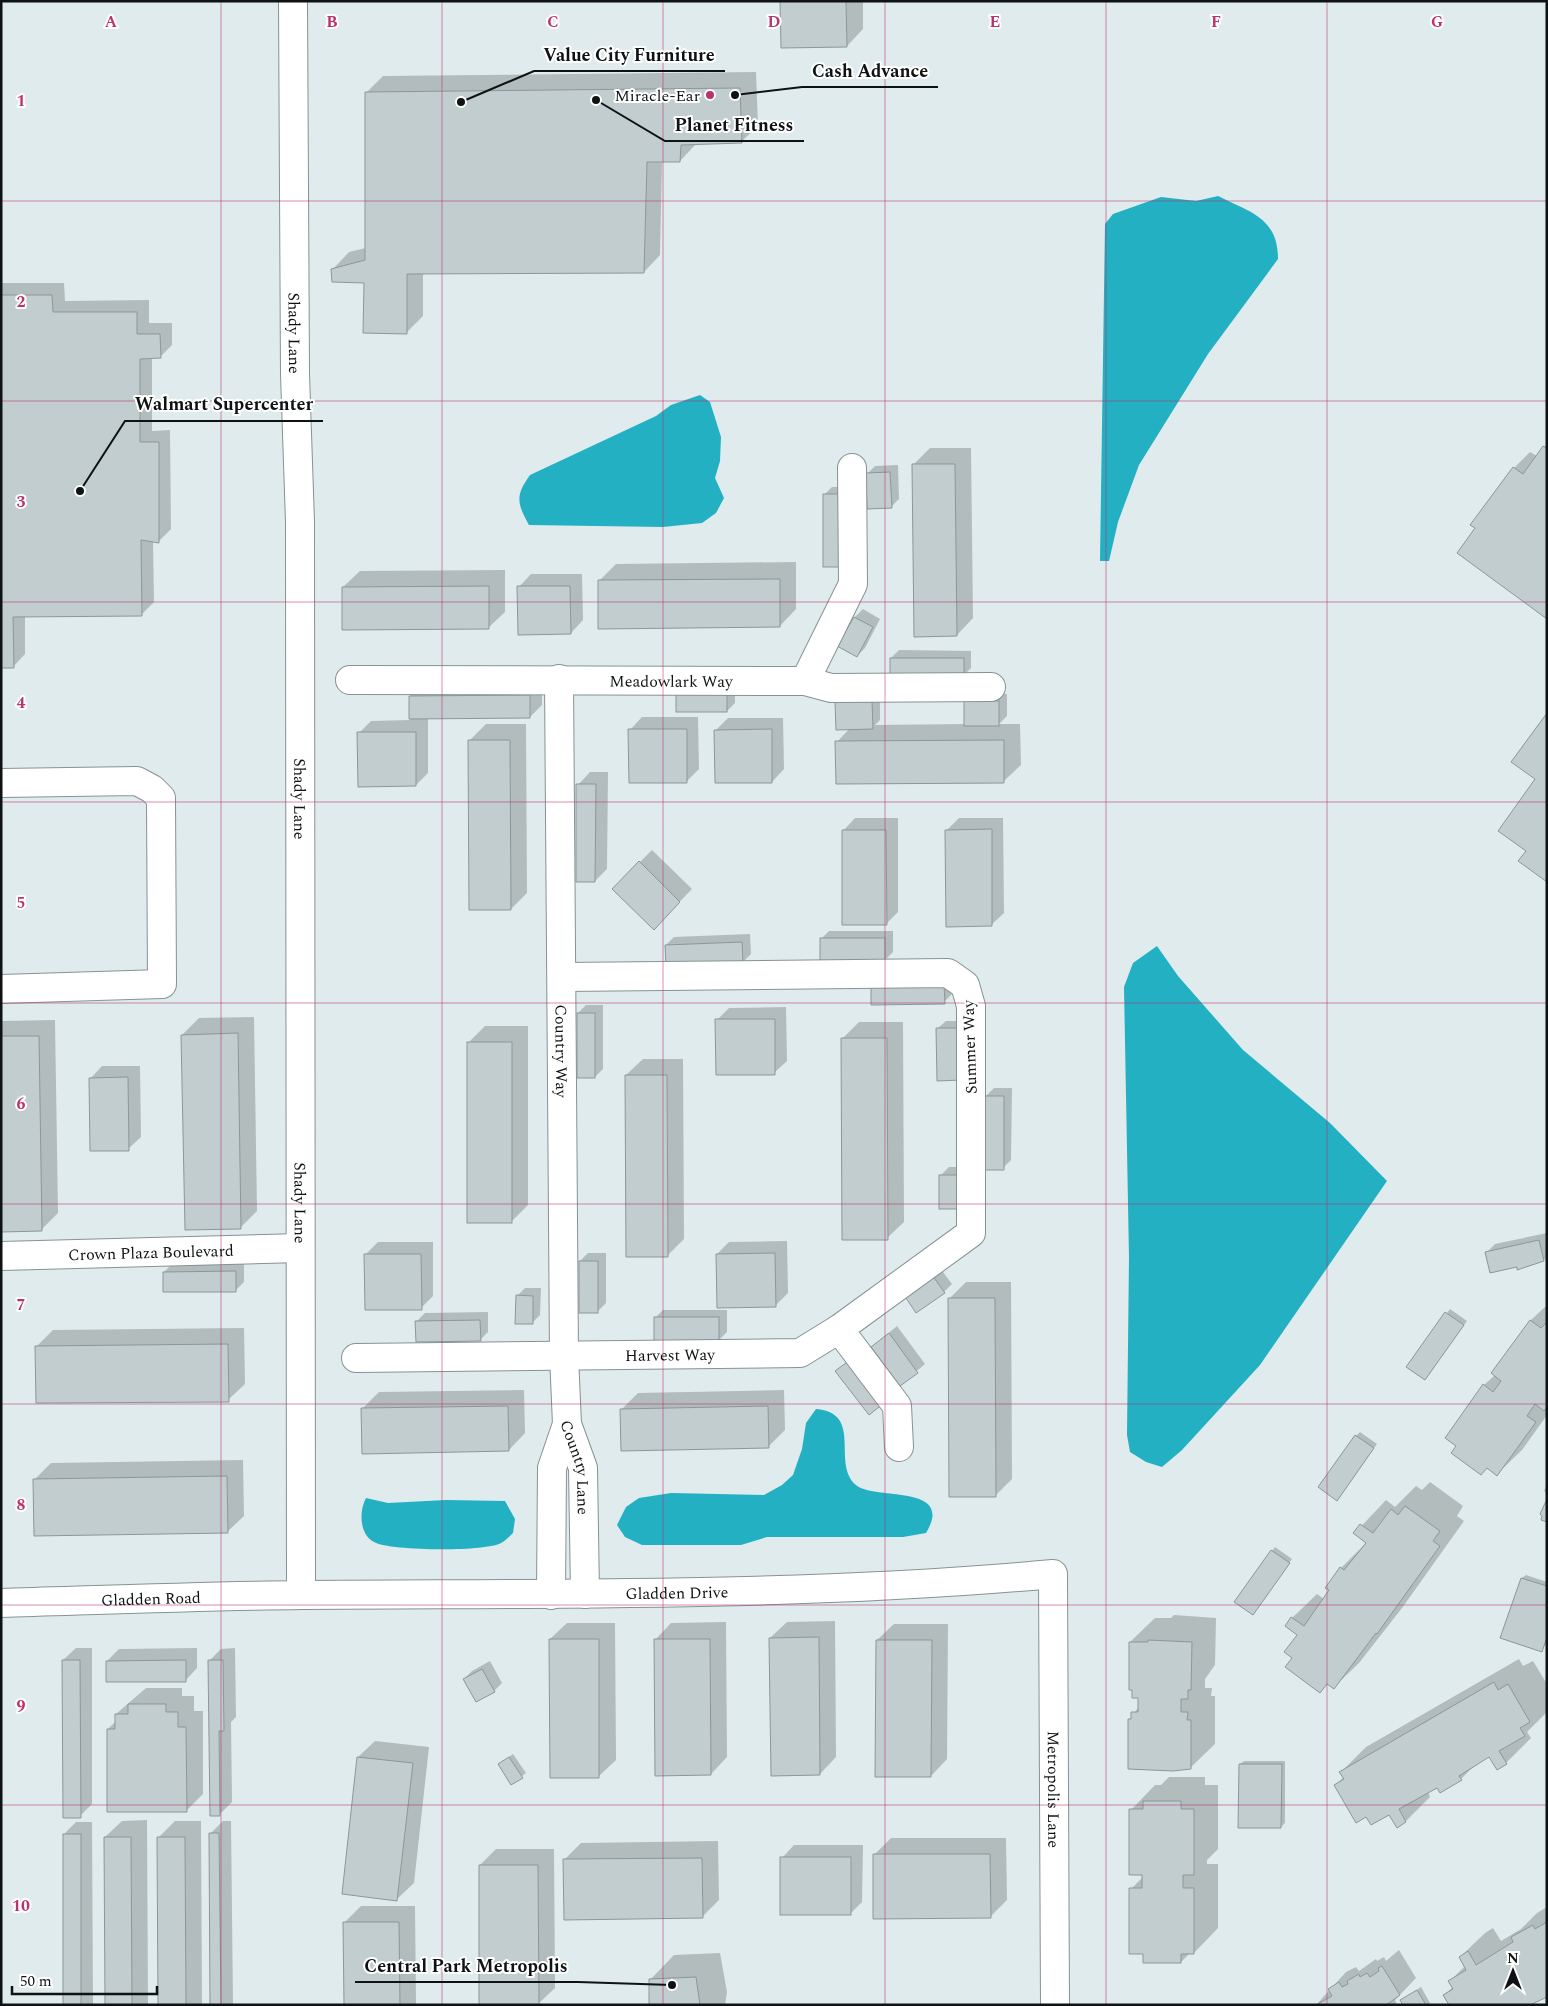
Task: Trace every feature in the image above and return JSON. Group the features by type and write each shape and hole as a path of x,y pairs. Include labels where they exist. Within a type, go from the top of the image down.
{"street":[{"name":"Shady Lane","path":"293,1 295,356 300,522 301,1595"},
{"path":"806,681 853,584 852,468"},
{"name":"Country Way","path":"559,679 564,1356 567,1424"},
{"name":"Meadowlark Way","path":"350,680 806,681 831,688 990,687"},
{"path":"1,783 137,781 152,789 161,798 162,984 1,989"},
{"name":"Summer Way","path":"562,977 948,973 965,985 971,1006 971,1233 839,1329"},
{"name":"Crown Plaza Boulevard","path":"1,1256 300,1248"},
{"path":"839,1329 897,1406 899,1447"},
{"name":"Harvest Way","path":"356,1358 800,1354 839,1329"},
{"name":"Country Lane","path":"567,1424 583,1468 585,1594"},
{"name":"Country Lane","path":"551,1595 552,1468 567,1424"},
{"name":"Gladden Drive","path":"301,1595 551,1595 818,1588 1053,1574"},
{"name":"Metropolis Lane","path":"1053,1574 1055,2005"},
{"name":"Gladden Road","path":"1,1603 301,1595"}],"water":[{"path":"1218,196 1251,212 1267,225 1277,245 1278,259 1208,354 1139,465 1118,522 1109,561 1100,561 1105,224 1113,214 1161,197 1196,201"},
{"path":"700,395 710,402 721,437 720,461 715,478 724,498 716,513 702,523 663,527 529,525 519,500 525,482 530,475 656,416 671,405"},
{"path":"1157,946 1178,976 1243,1050 1330,1123 1387,1181 1260,1365 1182,1450 1162,1467 1146,1462 1130,1452 1127,1435 1129,1257 1124,987 1133,963"},
{"path":"816,1409 830,1413 839,1420 845,1441 846,1465 849,1476 856,1485 865,1490 909,1496 922,1500 930,1507 932,1517 926,1533 903,1537 767,1537 741,1545 642,1545 625,1537 617,1525 626,1507 639,1498 671,1493 764,1495 782,1485 793,1475 802,1449 806,1423"},
{"path":"366,1498 388,1503 446,1500 505,1501 515,1519 513,1533 501,1543 477,1548 417,1549 383,1545 374,1542 365,1534 362,1522 362,1509"}],"building":[{"path":"780,1 846,1 847,47 781,48"},
{"path":"740,88 742,143 681,145 680,162 647,162 644,273 407,274 407,334 363,333 364,283 332,282 331,269 365,260 365,92"},
{"path":"1,295 52,295 53,312 137,312 137,334 160,334 161,358 140,359 140,442 159,442 159,543 141,540 142,616 13,617 14,668 1,668"},
{"path":"1543,446 1547,448 1547,619 1457,553 1475,528 1470,525 1513,467 1523,474"},
{"path":"912,464 955,464 957,636 914,637"},
{"path":"890,472 892,508 867,509 866,473"},
{"path":"823,494 842,494 842,567 823,567"},
{"path":"780,579 780,627 598,629 598,580"},
{"path":"489,586 489,629 342,630 342,587"},
{"path":"517,586 570,586 571,634 518,635"},
{"path":"854,617 873,627 857,657 837,646"},
{"path":"890,658 964,658 964,677 890,677"},
{"path":"676,694 727,694 727,712 676,712"},
{"path":"530,695 530,718 409,719 409,696"},
{"path":"872,701 873,729 836,730 835,702"},
{"path":"964,701 999,701 999,726 964,726"},
{"path":"1547,713 1547,882 1518,861 1526,851 1498,831 1535,779 1511,762"},
{"path":"628,729 687,729 687,783 629,783"},
{"path":"772,729 772,783 715,783 714,730"},
{"path":"357,732 416,732 416,786 358,787"},
{"path":"468,740 510,740 511,910 469,910"},
{"path":"1004,740 1004,783 836,784 835,741"},
{"path":"576,784 596,784 595,882 576,882"},
{"path":"992,829 992,926 946,927 945,830"},
{"path":"842,830 886,830 887,925 842,925"},
{"path":"639,861 680,902 654,930 612,889"},
{"path":"820,938 885,938 885,961 820,961"},
{"path":"742,942 743,963 666,966 665,945"},
{"path":"944,984 945,1004 871,1005 871,985"},
{"path":"577,1013 595,1013 595,1078 577,1078"},
{"path":"715,1019 775,1019 775,1075 716,1075"},
{"path":"936,1028 960,1028 961,1080 937,1081"},
{"path":"238,1033 241,1229 185,1230 181,1035"},
{"path":"1,1036 39,1036 42,1231 1,1232"},
{"path":"841,1038 887,1038 888,1240 842,1240"},
{"path":"467,1042 512,1042 512,1223 467,1223"},
{"path":"625,1075 667,1075 668,1257 626,1257"},
{"path":"128,1077 129,1151 90,1151 89,1078"},
{"path":"985,1096 1004,1096 1004,1170 984,1170"},
{"path":"939,1175 963,1175 963,1209 939,1209"},
{"path":"1539,1240 1544,1261 1517,1270 1517,1267 1490,1273 1485,1252"},
{"path":"775,1253 776,1307 717,1308 716,1254"},
{"path":"364,1254 421,1254 422,1310 365,1310"},
{"path":"579,1261 598,1261 598,1313 579,1313"},
{"path":"236,1271 236,1292 163,1292 163,1272"},
{"path":"932,1275 945,1293 916,1313 904,1295"},
{"path":"516,1295 533,1296 533,1324 515,1324"},
{"path":"948,1298 995,1298 996,1497 949,1497"},
{"path":"1445,1312 1464,1325 1425,1380 1406,1367"},
{"path":"654,1317 719,1317 719,1341 654,1341"},
{"path":"480,1320 481,1341 416,1342 415,1321"},
{"path":"1530,1320 1541,1328 1547,1322 1547,1407 1544,1411 1535,1404 1527,1416 1536,1422 1497,1476 1487,1468 1481,1475 1451,1453 1456,1446 1445,1438 1483,1384 1493,1392 1501,1381 1491,1373"},
{"path":"889,1333 918,1373 900,1386 871,1347"},
{"path":"228,1344 229,1402 36,1403 35,1346"},
{"path":"850,1360 884,1403 869,1415 835,1371"},
{"path":"508,1406 509,1451 362,1454 361,1408"},
{"path":"768,1406 769,1448 621,1451 620,1409"},
{"path":"1355,1435 1374,1448 1337,1501 1318,1487"},
{"path":"227,1476 228,1533 34,1536 33,1479"},
{"path":"1547,1499 1547,1522 1541,1520 1542,1516 1540,1514"},
{"path":"1405,1506 1440,1531 1433,1541 1440,1546 1377,1634 1334,1689 1327,1684 1320,1693 1285,1667 1292,1658 1284,1652 1297,1635 1285,1626 1291,1617 1304,1626 1329,1590 1325,1588 1340,1567 1344,1570 1366,1543 1353,1533 1360,1524 1373,1533 1391,1509 1398,1515"},
{"path":"1271,1550 1290,1563 1253,1615 1234,1602"},
{"path":"1521,1578 1547,1586 1547,1637 1542,1652 1500,1638"},
{"path":"819,1637 820,1775 771,1776 769,1638"},
{"path":"549,1639 599,1639 599,1778 550,1778"},
{"path":"654,1639 710,1639 711,1775 655,1776"},
{"path":"876,1640 932,1640 931,1777 875,1777"},
{"path":"1148,1640 1192,1642 1191,1690 1188,1690 1188,1699 1181,1699 1181,1712 1188,1712 1187,1720 1191,1720 1191,1769 1173,1771 1128,1769 1128,1719 1131,1719 1131,1712 1138,1712 1138,1698 1132,1698 1132,1690 1129,1690 1129,1642 1148,1642"},
{"path":"62,1660 80,1660 81,1818 63,1818"},
{"path":"186,1660 186,1682 106,1682 106,1661"},
{"path":"208,1660 223,1660 224,1731 219,1731 220,1816 210,1816"},
{"path":"482,1669 495,1692 476,1702 463,1679"},
{"path":"1494,1682 1498,1690 1508,1684 1530,1722 1520,1728 1525,1736 1499,1751 1507,1764 1497,1770 1489,1757 1459,1776 1462,1780 1440,1793 1437,1788 1399,1809 1406,1822 1397,1828 1389,1815 1371,1825 1366,1817 1356,1823 1334,1785 1344,1779 1339,1772"},
{"path":"128,1704 166,1704 166,1712 178,1712 178,1727 186,1727 187,1812 107,1812 107,1729 115,1729 115,1714 128,1714"},
{"path":"357,1757 413,1763 397,1901 342,1894"},
{"path":"509,1757 523,1778 511,1785 498,1764"},
{"path":"1239,1764 1282,1764 1281,1828 1238,1828"},
{"path":"1143,1801 1181,1801 1181,1809 1194,1809 1194,1875 1183,1875 1183,1888 1194,1888 1194,1954 1181,1954 1181,1963 1143,1963 1143,1954 1129,1954 1129,1888 1142,1888 1142,1875 1129,1875 1129,1809 1143,1809"},
{"path":"209,1833 219,1833 221,2005 210,2005"},
{"path":"63,1834 81,1834 81,2005 63,2005"},
{"path":"104,1837 131,1837 132,2005 105,2005"},
{"path":"157,1837 185,1837 186,2005 158,2005"},
{"path":"873,1854 990,1854 991,1918 873,1919"},
{"path":"780,1857 851,1857 851,1915 780,1915"},
{"path":"702,1858 703,1918 564,1920 563,1859"},
{"path":"479,1865 538,1865 539,2005 479,2005"},
{"path":"343,1922 399,1922 400,2005 344,2005"},
{"path":"1547,1922 1547,1997 1530,2005 1449,2005 1443,1995 1453,1989 1448,1981 1466,1970 1459,1957 1468,1951 1476,1965 1513,1942 1511,1937 1533,1925 1535,1929"},
{"path":"1382,1966 1400,1995 1386,2005 1316,2005 1332,1996 1328,1989 1339,1982 1342,1987 1348,1984 1347,1981 1359,1974 1360,1977 1367,1973 1370,1977 1379,1971 1378,1968"},
{"path":"696,1977 700,2005 649,2005 649,1979"},
{"path":"1417,1990 1426,2005 1403,2005 1400,2000"}],"place":[{"name":"Miracle-Ear","path":"710,95"},
{"name":"Cash Advance","path":"735,95"},
{"name":"Planet Fitness","path":"596,100"},
{"name":"Value City Furniture","path":"461,102"},
{"name":"Walmart Supercenter","path":"80,491"},
{"name":"Central Park Metropolis","path":"672,1985"}]}
